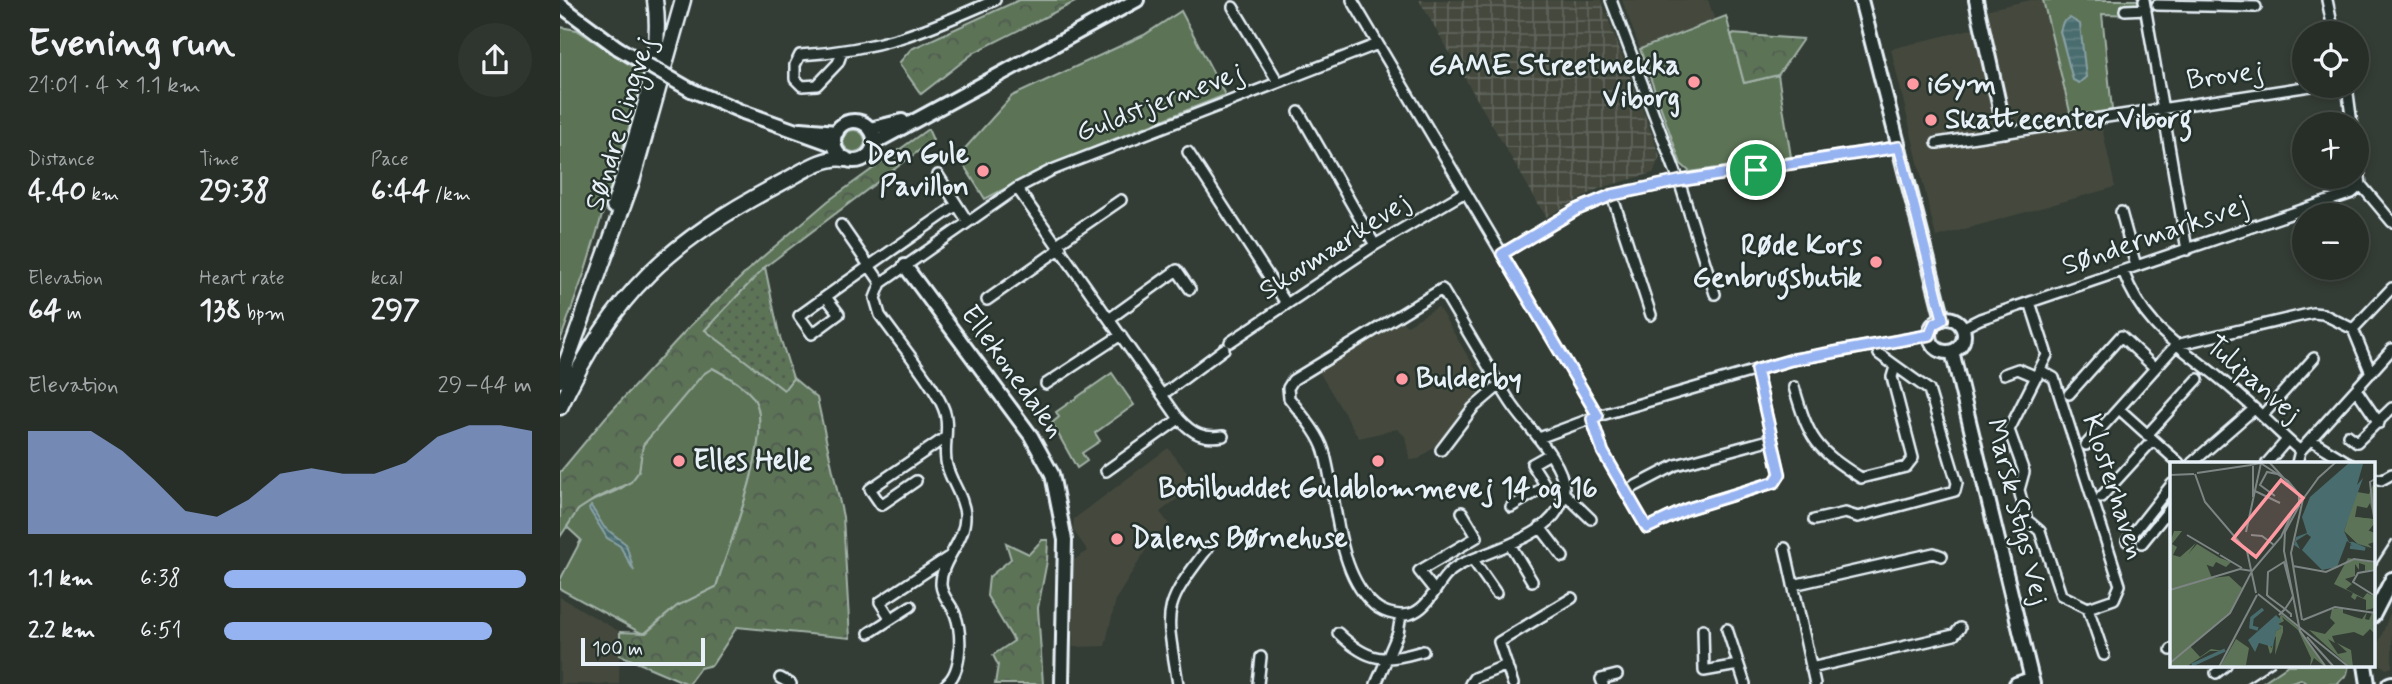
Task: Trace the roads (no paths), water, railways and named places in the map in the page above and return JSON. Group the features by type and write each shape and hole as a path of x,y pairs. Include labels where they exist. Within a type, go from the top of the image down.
{"main road":[{"path":"560,368 637,127 656,50 655,0"},
{"name":"Søndre Ringvej","path":"560,380 632,181 683,0"},
{"path":"560,407 603,327 619,304 661,259 689,236 746,201 819,164 834,158 845,159"}],"street":[{"path":"842,52 838,63 817,85 802,86 795,79 794,65 800,55 872,48 924,32 995,0"},
{"path":"836,139 845,159 856,161 866,157 874,143 922,115 1137,0"},
{"path":"1352,0 1595,418 1603,452 1647,528 1687,509 1775,482 1780,474 1756,370"},
{"path":"1611,0 1679,181 1715,293"},
{"path":"1861,0 1943,319"},
{"path":"1976,0 2005,131"},
{"path":"2327,0 2331,21"},
{"path":"2157,5 2213,3 2256,6"},
{"path":"2125,10 2145,4 2187,250"},
{"path":"560,5 618,48 691,90 790,128 836,139"},
{"path":"1233,7 1278,82"},
{"name":"Guldstjernevej","path":"881,283 1017,188 1063,165 1378,44"},
{"name":"Brovej","path":"1937,143 2292,89"},
{"path":"1299,112 1375,245"},
{"path":"836,139 852,122 870,129 922,115"},
{"path":"870,129 874,143"},
{"path":"1502,254 1576,210 1612,195 1679,181 1899,147"},
{"path":"1188,152 1286,303"},
{"path":"938,176 968,222"},
{"path":"1017,188 1180,419 1191,432 1207,439 1223,436"},
{"name":"Søndermarksvej","path":"1962,328 2030,302 2352,193 2356,189"},
{"path":"2364,189 2392,222"},
{"name":"Skovmærkevej","path":"1162,395 1286,303 1375,245 1465,192"},
{"path":"1612,195 1651,314"},
{"path":"987,300 1121,200"},
{"path":"827,297 839,314 812,334 799,316 957,205"},
{"path":"2121,212 2136,266"},
{"path":"841,225 881,283 875,298 880,315 944,409 947,468 955,482 965,514 961,540 943,573 941,585 954,612 958,629 957,668 946,684"},
{"name":"Ellekonedalen","path":"905,265 1031,436 1052,474 1065,533 1062,684"},
{"path":"1109,319 1177,270 1190,289"},
{"name":"Tulipanvej","path":"2123,271 2142,312 2176,345 2300,451"},
{"path":"2353,329 2392,288"},
{"path":"1564,493 1555,512 1540,527 1511,546 1448,572 1419,609 1401,615 1390,614 1371,602 1354,578 1323,449 1289,397 1288,388 1293,380 1442,289 1500,385 1539,438 1560,474 1564,493 1591,519"},
{"path":"2030,302 2047,355 2009,430 2024,472 2019,490 2027,520 2040,531 2061,595 2088,608 2104,655"},
{"path":"2176,345 2313,313 2323,314 2353,329 2371,373"},
{"path":"1943,319 1954,320 1962,328 1961,345 1952,351 1937,349 1930,335 1934,324 1943,319"},
{"path":"1046,384 1121,335"},
{"path":"1539,438 1595,418 1791,360 1930,335"},
{"path":"2069,394 2121,336 2155,368"},
{"path":"1814,520 1845,513 1858,517 1955,491 1957,483 1930,390 1879,354 1876,345"},
{"name":"Tulipanvej","path":"2086,445 2176,345"},
{"path":"2297,462 2300,451 2392,349"},
{"name":"Marsk Stigs Vej","path":"1952,351 2032,681"},
{"path":"2262,416 2314,358"},
{"path":"1794,387 1802,415 1821,452 1861,478 1906,467 1913,458 1892,377 1895,367"},
{"path":"2004,374 2018,369 2039,374"},
{"name":"Klosterhaven","path":"2039,374 2054,378 2120,585 2114,599 2088,608"},
{"name":"Tulipanvej","path":"2101,498 2198,379"},
{"path":"1441,450 1486,394 1500,385"},
{"path":"2356,389 2379,423"},
{"path":"2348,435 2357,442 2392,408"},
{"path":"2119,409 2177,462"},
{"path":"2194,462 2254,409"},
{"path":"1105,471 1180,419"},
{"path":"916,481 881,505 870,489 946,437"},
{"path":"1626,491 1676,465 1772,439"},
{"path":"2269,462 2287,440"},
{"path":"2311,440 2346,462"},
{"path":"1511,507 1546,486 1532,464 1548,454"},
{"path":"2374,478 2381,480 2392,474"},
{"path":"2127,541 2170,487"},
{"path":"2142,543 2170,508"},
{"path":"1435,591 1419,571 1477,537 1462,512"},
{"path":"1540,527 1563,557"},
{"path":"1511,546 1532,582"},
{"path":"1178,684 1168,619 1171,603 1208,548"},
{"path":"1785,548 1815,684"},
{"path":"1793,585 1934,553 1942,556"},
{"path":"891,619 880,602 953,554"},
{"path":"1473,560 1496,593"},
{"path":"2374,613 2392,579"},
{"path":"1513,684 1500,642 1572,598"},
{"path":"869,633 911,606"},
{"path":"1376,684 1387,661 1401,615"},
{"path":"1811,668 1954,635 1960,628"},
{"path":"1703,629 1704,671 1738,665"},
{"path":"1727,629 1745,684"},
{"path":"1338,633 1352,646 1387,661 1423,651"},
{"path":"1258,684 1261,657"},
{"path":"1470,684 1474,678 1507,665"},
{"path":"2216,673 2224,666"},
{"path":"2365,666 2368,684"},
{"path":"1603,684 1601,680 1617,675"},
{"path":"780,678 791,684"},
{"path":"2016,684 2032,681"}],"water":[{"path":"2070,18 2080,24 2086,77 2079,83 2073,80 2060,31 2063,22"},
{"path":"591,506 604,527 626,544 634,571 620,546 607,538 589,509"}],"railway":[{"path":"2374,567 2392,540"},
{"path":"2245,684 2272,666"}],"place":[{"name":"GAME Streetmekka Viborg","path":"1694,82"},
{"name":"iGym","path":"1913,84"},
{"name":"Skattecenter Viborg","path":"1931,120"},
{"name":"Den Gule Pavillon","path":"983,171"},
{"name":"Røde Kors Genbrugsbutik","path":"1876,262"},
{"name":"Bulderby","path":"1402,379"},
{"name":"Elles Helle","path":"679,461"},
{"name":"Botilbuddet Guldblommevej 14 og 16","path":"1378,461"},
{"name":"Dalens Børnehuse","path":"1117,539"}]}
